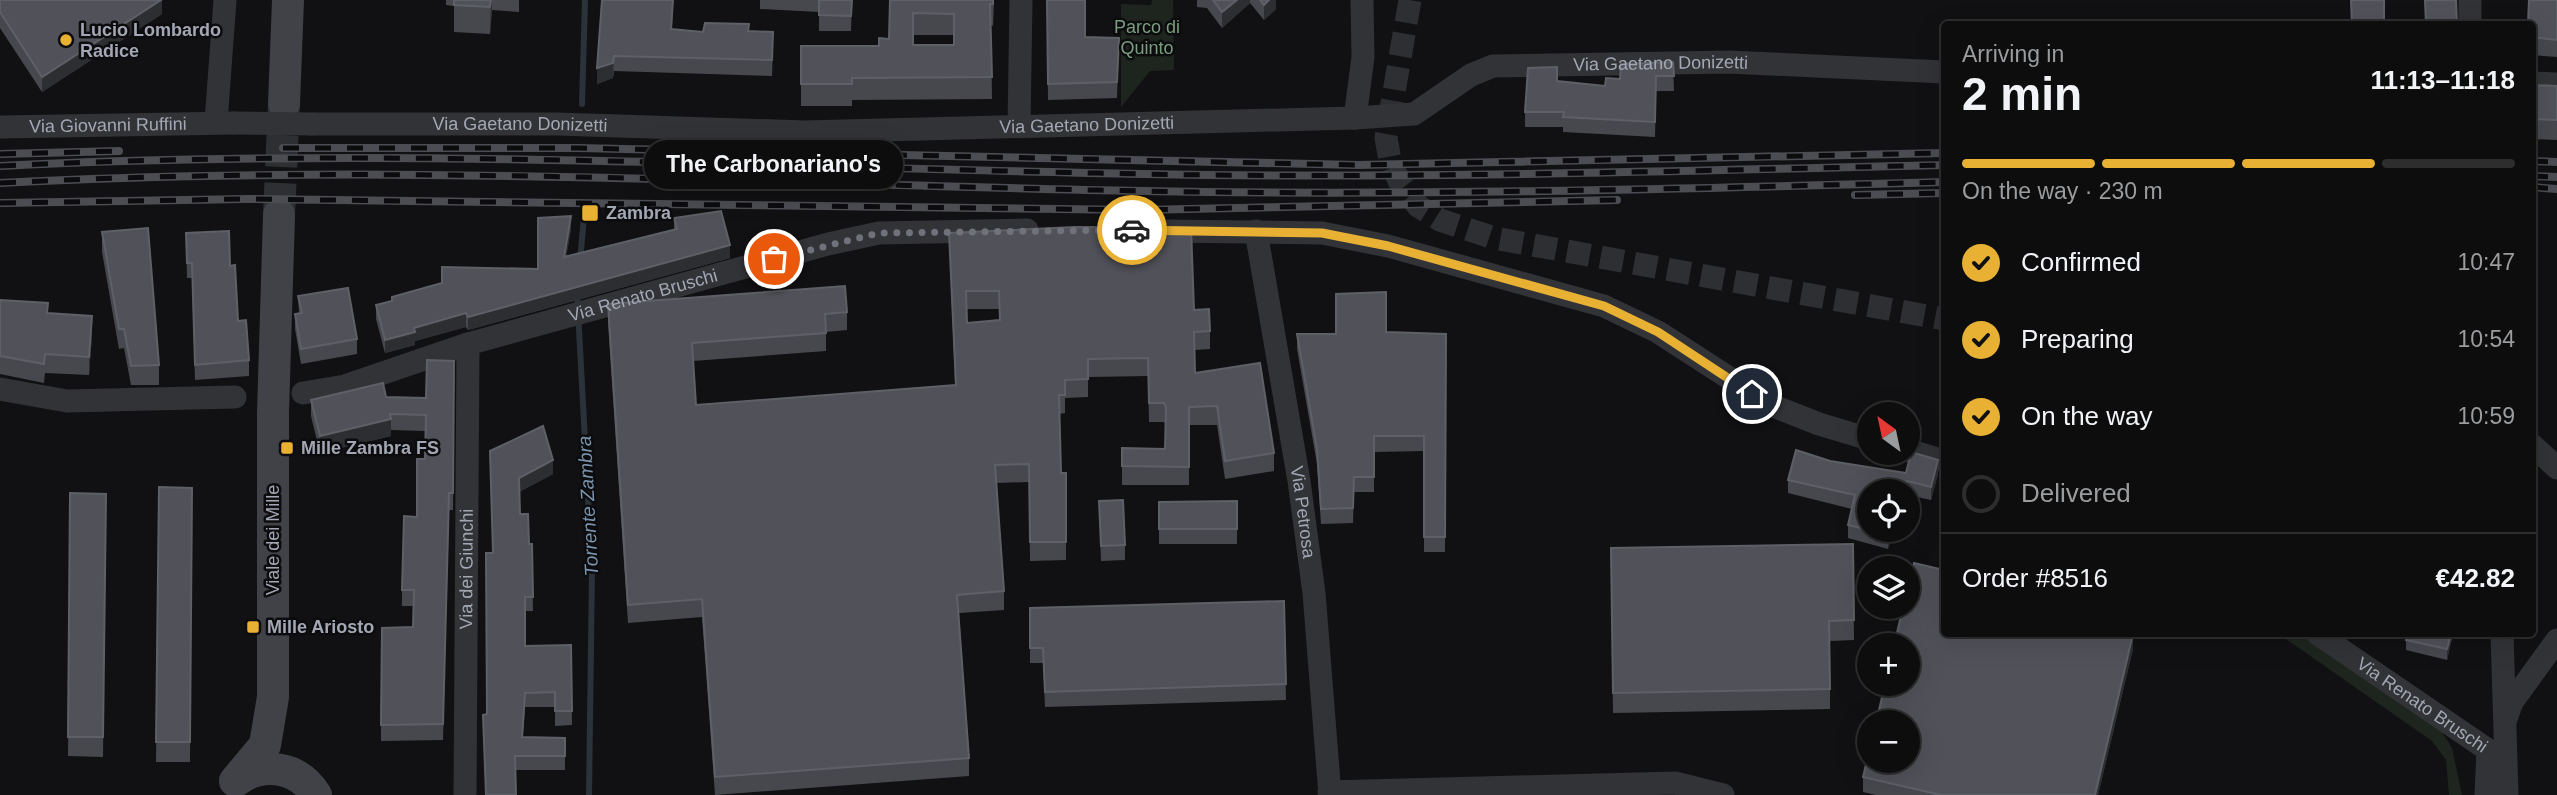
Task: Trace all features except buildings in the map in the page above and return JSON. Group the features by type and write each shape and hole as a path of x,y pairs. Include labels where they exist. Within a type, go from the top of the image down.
{"street":[{"path":"225,0 225,122"},
{"path":"284,104 288,0"},
{"path":"1019,126 1021,0"},
{"path":"1355,118 1363,57 1362,0"},
{"path":"2470,0 2470,21"},
{"name":"Via Gaetano Donizetti","path":"225,122 557,124 804,132 1355,118 1414,114 1471,75 1493,66 1678,61 1810,64 1941,72"},
{"path":"2536,83 2557,84"},
{"name":"Via Giovanni Ruffini","path":"0,127 225,122"},
{"name":"Viale dei Mille","path":"226,789 249,768 264,745 273,697 273,412 279,215"},
{"name":"Via Renato Bruschi","path":"303,393 345,386 467,344 828,244 879,233 1054,230"},
{"path":"1135,230 1322,233 1388,246 1604,306 1658,332 1770,405 1857,435"},
{"name":"Via Petrosa","path":"1256,231 1297,468 1314,593 1330,794"},
{"name":"Via dei Giunchi","path":"465,795 467,344"},
{"path":"0,389 67,401 235,397"},
{"path":"2536,449 2557,468"},
{"path":"1920,454 1941,460"},
{"name":"Via Renato Bruschi","path":"2322,637 2488,750 2486,795"},
{"path":"2502,637 2507,795"},
{"path":"2505,727 2512,702 2557,640"},
{"name":"Viale dei Mille","path":"273,697 286,740 314,791"},
{"path":"226,789 247,773 267,768 288,771 314,791"},
{"path":"1330,794 1675,783 1723,795"}],"green space":[{"name":"Parco di Quinto","path":"1152,0 1173,0 1174,70 1150,71 1121,107 1121,4 1151,5"},
{"path":"2283,637 2306,637 2440,729 2452,748 2462,795 2449,795 2446,760 2432,741"}],"waterway":[{"name":"Torrente Zambra","path":"582,104 585,0"},
{"name":"Torrente Zambra","path":"580,261 584,217"},
{"name":"Torrente Zambra","path":"577,293 592,569 589,795"}],"tunnel":[{"path":"1410,0 1386,138 1390,160 1399,181 1418,206 1440,220 1494,238 1941,318"},
{"path":"279,215 284,104"}],"railway":[{"path":"283,148 578,148 1358,165 1941,153"},
{"path":"0,154 119,151"},
{"path":"0,166 286,158 429,158 1343,176 1941,165"},
{"path":"2536,161 2557,162"},
{"path":"0,183 143,177 429,175 1343,193 1941,182"},
{"path":"2536,176 2557,177"},
{"path":"2536,187 2557,189"},
{"path":"1855,195 1941,193"},
{"path":"0,203 246,199 1140,210 1617,200"}],"way so far":[{"path":"774,259 879,233 920,230 1132,230"}],"place":[{"name":"Lucio Lombardo Radice","path":"66,40"},
{"name":"Zambra","path":"590,213"},
{"name":"The Carbonariano's","path":"774,259"},
{"name":"Mille Zambra FS","path":"287,448"},
{"name":"Mille Ariosto","path":"253,627"}],"route":[{"path":"1132,230 1322,233 1388,246 1604,306 1658,332 1752,394"}]}
